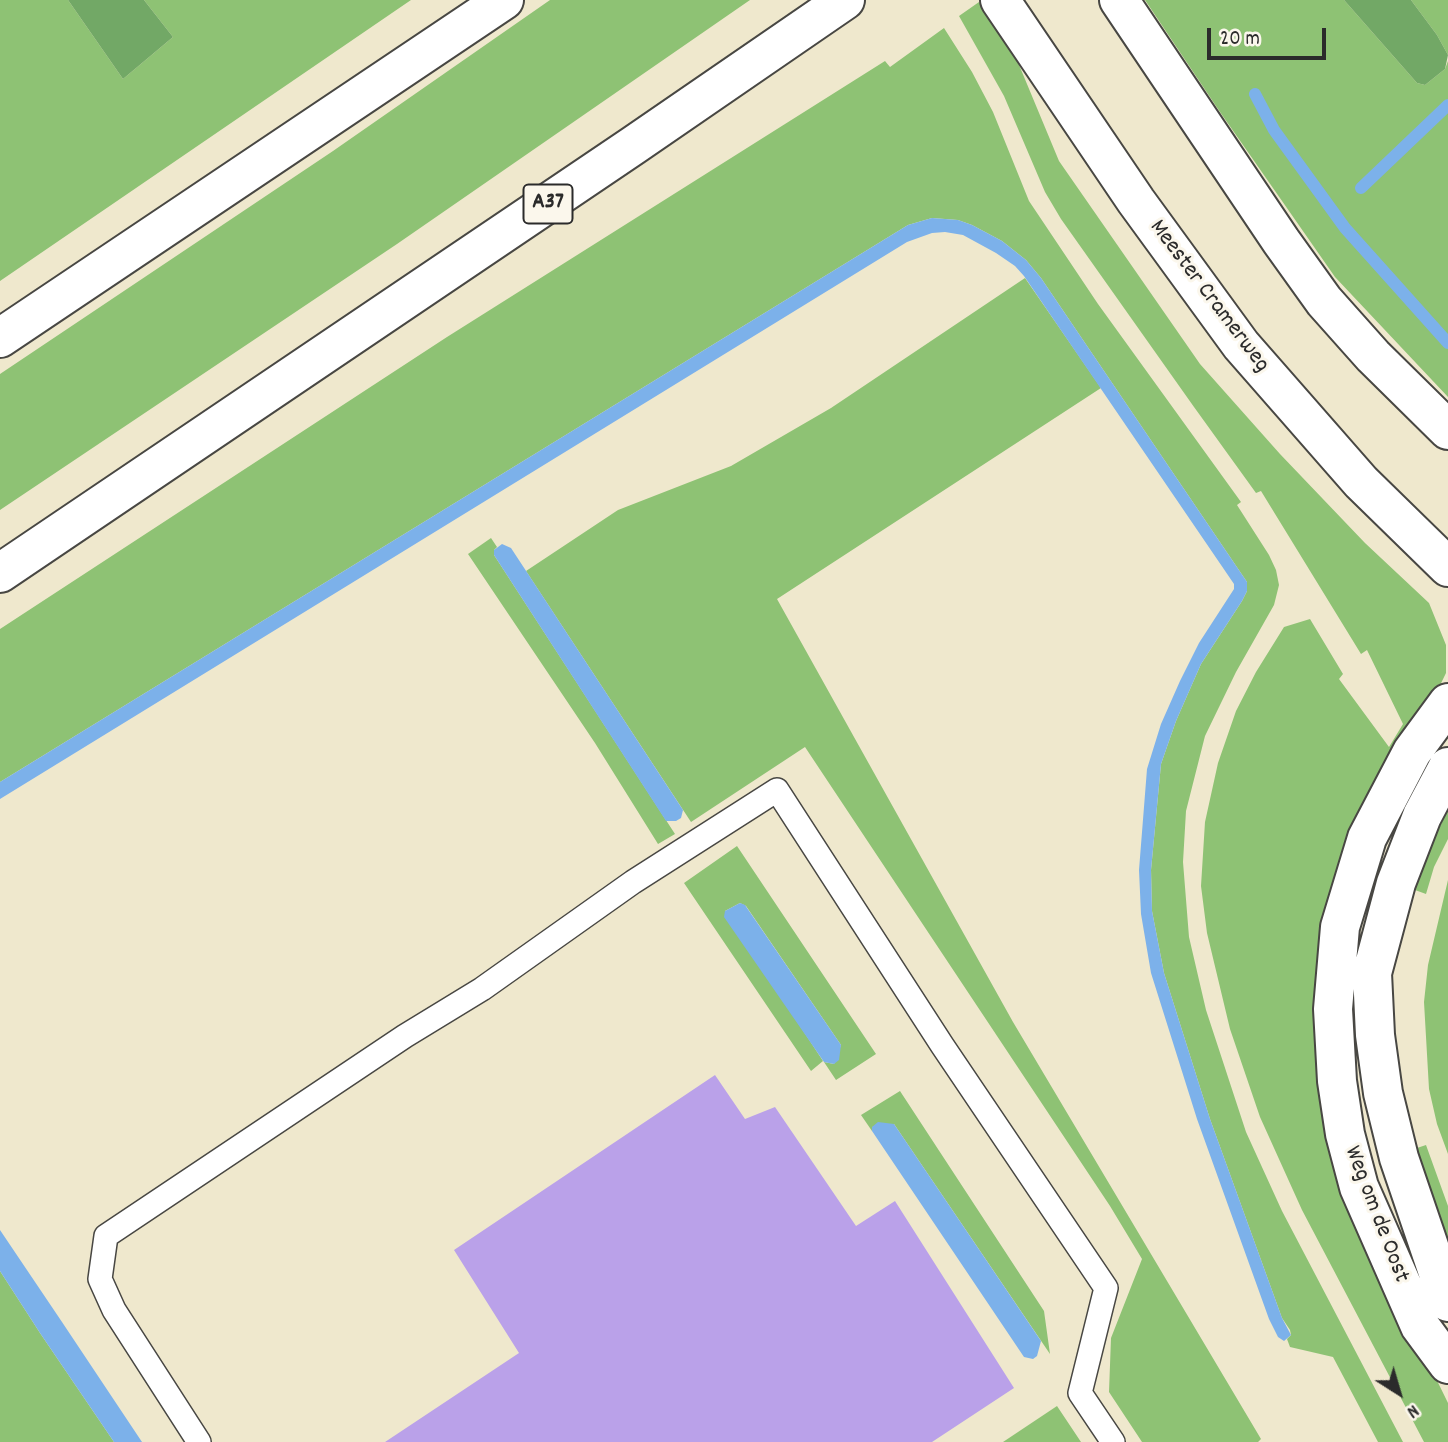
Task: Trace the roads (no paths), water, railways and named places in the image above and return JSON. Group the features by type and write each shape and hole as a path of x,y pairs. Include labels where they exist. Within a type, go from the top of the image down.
{"main road":[{"path":"0,338 504,0"},
{"name":"A37","path":"0,573 845,0"},
{"name":"Meester Cramerweg","path":"1000,0 1136,201 1241,345 1361,482 1448,567"},
{"path":"1119,0 1273,230 1324,300 1373,356 1448,430"},
{"name":"Weg om de Oost","path":"1448,703 1412,752 1367,838 1340,927 1333,1009 1337,1081 1345,1134 1359,1187 1420,1326 1448,1364"},
{"name":"Weg om de Oost","path":"1448,767 1422,816 1396,883 1372,973 1374,1035 1383,1093 1399,1158 1448,1302"}],"lane":[{"path":"199,1442 114,1310 100,1279 106,1236 405,1036 482,989 644,875 777,790 942,1045 1106,1289 1080,1393 1113,1442"}],"water":[{"path":"932,218 958,220 972,225 1002,241 1026,260 1041,278 1247,582 1247,591 1242,601 1201,664 1161,764 1151,870 1152,911 1164,973 1210,1119 1282,1318 1291,1335 1284,1341 1278,1337 1269,1319 1197,1119 1151,973 1141,914 1139,870 1147,769 1161,724 1180,681 1199,643 1234,589 1234,584 1024,276 996,253 963,235 932,233 907,242 0,799 0,782 908,225"},
{"path":"502,544 511,548 683,810 681,818 666,821 494,555 494,550"},
{"path":"740,903 745,905 841,1045 839,1060 834,1064 824,1062 724,917 725,911"},
{"path":"878,1122 894,1124 1041,1341 1037,1356 1033,1359 1024,1357 872,1131 872,1127"},
{"path":"0,1230 142,1442 114,1442 40,1333 0,1271"}],"waterway":[{"path":"1255,94 1274,130 1345,228 1448,343"},
{"path":"1361,188 1448,105"}]}
